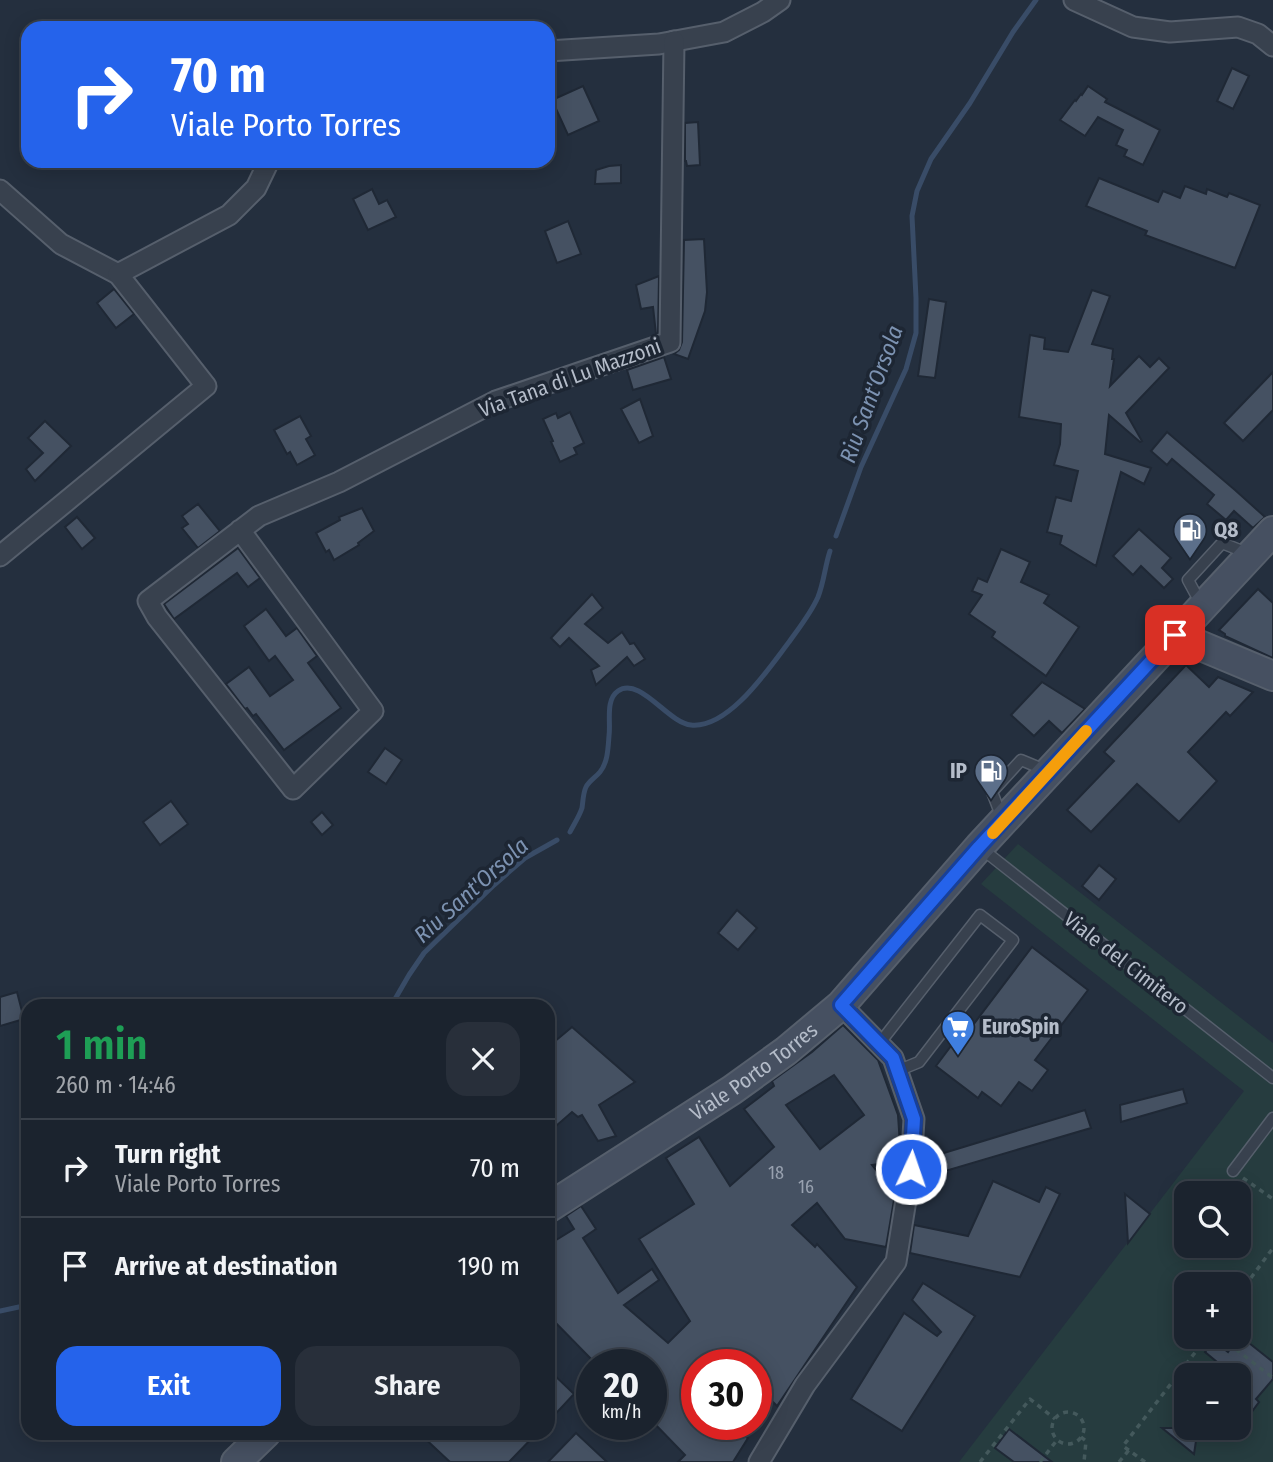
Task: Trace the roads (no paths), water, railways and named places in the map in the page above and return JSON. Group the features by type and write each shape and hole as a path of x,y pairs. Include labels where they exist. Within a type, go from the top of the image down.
{"main road":[{"name":"Viale Porto Torres","path":"556,1199 732,1090 786,1051 841,1005 979,847 1273,531"},
{"path":"1175,635 1273,676"},
{"path":"236,1462 259,1440"}],"street":[{"path":"555,51 659,44 724,32 780,0"},
{"path":"1074,0 1133,27 1170,32 1238,27 1258,34 1273,46"},
{"name":"Via Tana di Lu Mazzoni","path":"240,530 373,711 293,789 157,617 148,601 240,530 259,516 339,482 496,401 670,342 674,41"},
{"path":"118,274 229,215 256,188 266,168"},
{"path":"0,190 61,244 118,274 206,386 0,556"},
{"path":"759,1462 805,1385 896,1262 911,1169 914,1119 893,1058 841,1005"}],"lane":[{"name":"Viale del Cimitero","path":"979,847 1273,1078"},
{"path":"879,1045 980,915 1013,940 919,1062 897,1071"},
{"path":"1233,1171 1273,1118"}],"waterway":[{"name":"Riu Sant'Orsola","path":"836,536 861,467 906,369 916,333 912,216 917,191 931,159 1036,0"},
{"name":"Riu Sant'Orsola","path":"570,832 582,808 586,787 603,768 606,759 610,706 614,695 627,688 635,690 673,717 691,725 705,724 720,717 747,695 805,620 822,586 830,551"},
{"name":"Riu Sant'Orsola","path":"395,999 424,953 525,858 557,840"},
{"name":"Riu Sant'Orsola","path":"0,1311 21,1306"}],"place":[{"name":"Q8","path":"1190,560"},
{"name":"IP","path":"991,801"},
{"name":"EuroSpin","path":"958,1057"}]}
